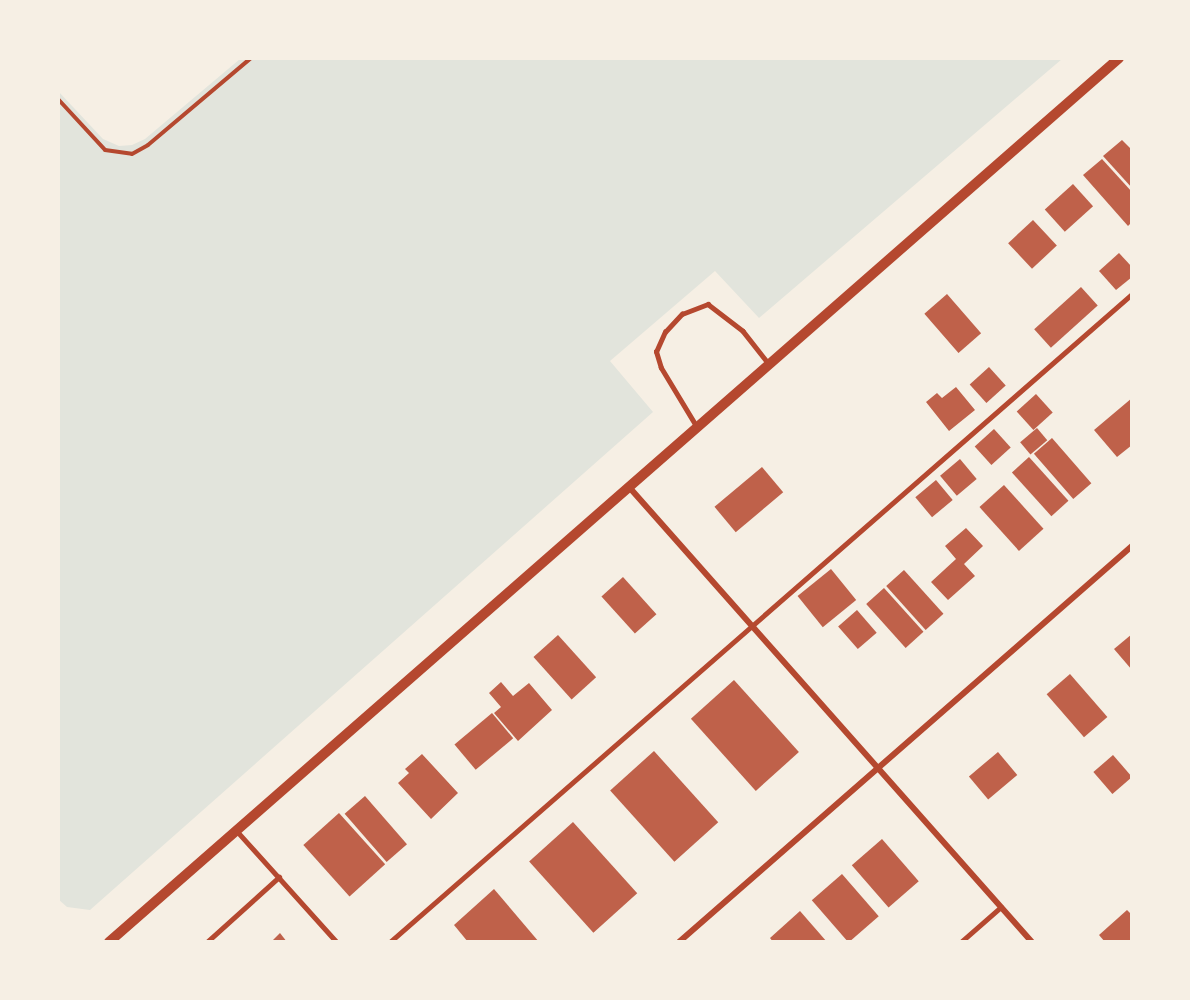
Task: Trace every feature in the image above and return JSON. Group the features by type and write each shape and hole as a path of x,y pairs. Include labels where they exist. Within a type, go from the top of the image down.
{"street":[{"path":"109,942 1119,58"},
{"path":"629,487 1032,942"},
{"path":"680,942 876,767 1131,546"}],"lane":[{"path":"390,942 1131,294"},
{"path":"696,427 662,368 656,352 665,333 682,314 708,304 743,331 770,364"},
{"path":"236,830 337,942"},
{"path":"207,942 279,877"},
{"path":"961,942 1001,907"}],"path":[{"path":"58,99 105,150 132,154 148,145 251,58"}],"shaded area":[{"path":"240,59 1062,59 759,318 715,271 610,361 653,412 90,910 67,907 58,899 58,91 103,139 119,146 132,145 145,139"}],"building":[{"path":"1122,140 1132,150 1132,188 1103,156"},
{"path":"1102,159 1132,192 1132,222 1128,226 1083,175"},
{"path":"1073,184 1093,206 1065,232 1045,209"},
{"path":"1033,220 1057,246 1032,269 1008,243"},
{"path":"1119,253 1132,267 1132,277 1116,290 1099,271"},
{"path":"1081,287 1098,306 1051,348 1034,329"},
{"path":"947,294 981,333 958,353 924,314"},
{"path":"989,367 1006,386 986,403 970,384"},
{"path":"956,387 975,410 949,431 926,402 937,393 942,398"},
{"path":"1036,394 1053,413 1033,430 1017,411"},
{"path":"1132,398 1132,445 1117,457 1094,430"},
{"path":"1037,428 1047,440 1030,454 1020,442"},
{"path":"994,429 1011,448 991,465 975,446"},
{"path":"1052,438 1091,483 1073,499 1034,454"},
{"path":"1029,457 1068,501 1051,516 1012,472"},
{"path":"960,459 977,479 957,496 940,476"},
{"path":"762,467 783,492 736,532 715,507"},
{"path":"936,480 953,500 932,517 915,497"},
{"path":"1004,485 1043,529 1019,551 979,507"},
{"path":"966,528 983,546 964,564 975,576 948,600 931,582 956,559 945,546"},
{"path":"831,569 856,600 823,627 798,596"},
{"path":"904,570 943,614 926,630 886,586"},
{"path":"623,577 656,614 635,634 601,596"},
{"path":"884,588 923,632 906,648 866,604"},
{"path":"857,610 877,633 858,649 838,626"},
{"path":"1132,634 1132,670 1114,649"},
{"path":"558,635 596,677 572,699 533,657"},
{"path":"1070,674 1107,717 1084,737 1047,694"},
{"path":"734,680 799,752 756,791 691,719"},
{"path":"501,682 513,696 529,683 552,710 518,741 494,713 501,707 489,693"},
{"path":"492,713 513,738 476,770 454,744"},
{"path":"654,751 718,822 674,862 610,790"},
{"path":"998,752 1017,775 988,799 969,776"},
{"path":"422,754 458,793 431,819 398,783 409,773 405,769"},
{"path":"1113,755 1132,777 1112,794 1093,772"},
{"path":"365,796 407,844 387,862 345,814"},
{"path":"339,813 385,864 349,896 303,845"},
{"path":"573,822 637,893 593,933 529,861"},
{"path":"882,839 919,881 889,908 852,865"},
{"path":"842,874 879,916 848,942 812,900"},
{"path":"494,889 539,942 468,942 454,925"},
{"path":"1127,910 1132,915 1132,942 1105,942 1099,935"},
{"path":"800,911 827,942 773,942 770,938"},
{"path":"280,933 287,942 271,942"}]}
